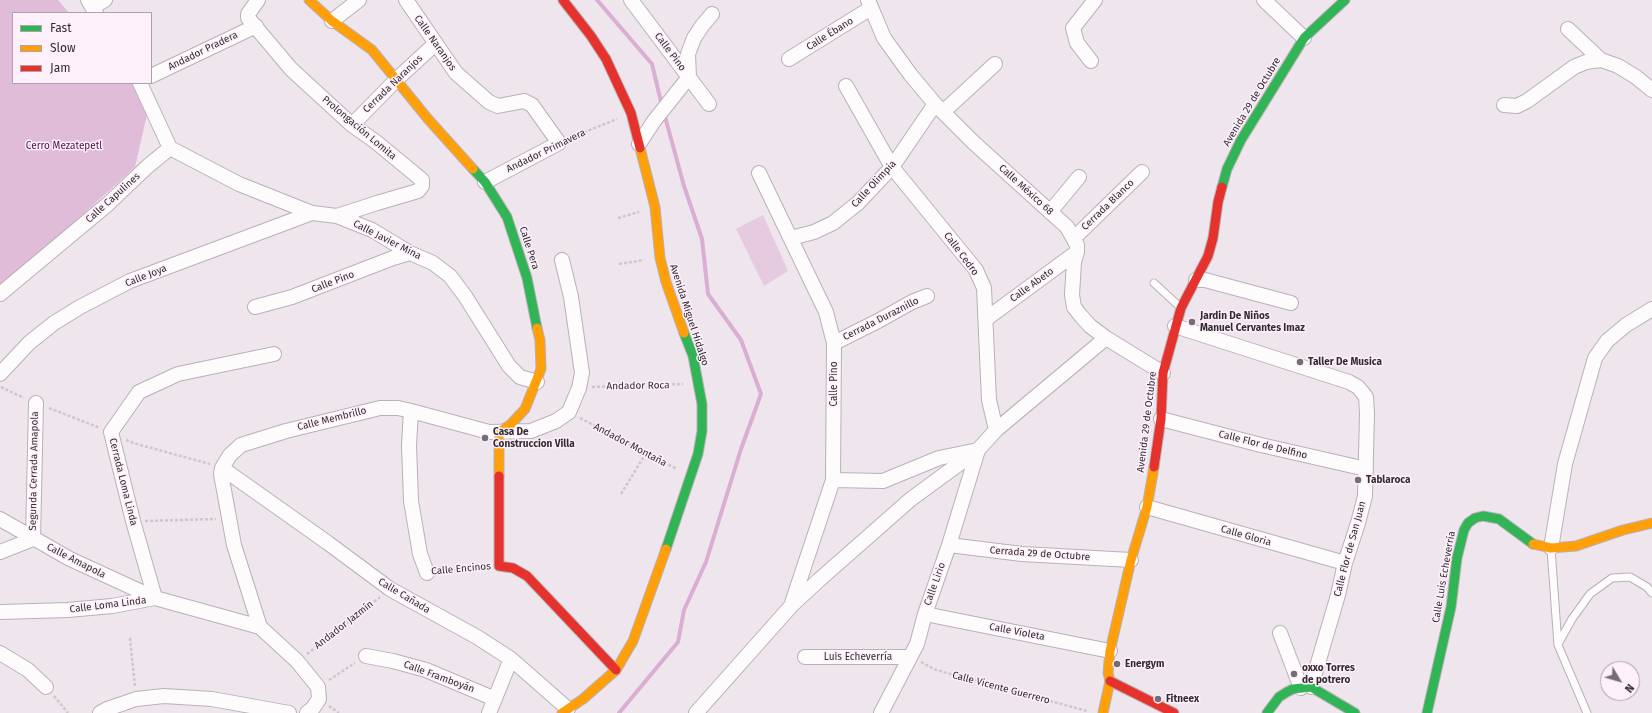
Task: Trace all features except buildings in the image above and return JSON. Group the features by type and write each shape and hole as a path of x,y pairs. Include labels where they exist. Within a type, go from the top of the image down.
{"street":[{"name":"Prolongación Lomita","path":"258,0 248,14 248,18 291,69 352,125 376,142 422,180 422,186 418,191 337,216"},
{"name":"Calle Pera","path":"309,0 332,21 372,50 428,119 485,182 507,217 527,278 540,340 541,369 525,409 510,425 499,432"},
{"path":"332,21 359,0"},
{"name":"Calle Naranjos","path":"406,0 456,73 489,102 498,106 524,101 532,105 559,143"},
{"name":"Avenida Miguel Hidalgo","path":"563,0 591,36 606,59 631,113 655,207 660,258 666,282 693,356 702,404 702,431 698,454 636,635 616,670 588,695 565,711"},
{"name":"Calle Pino","path":"631,0 687,80 709,104"},
{"path":"1092,61 1077,43 1073,28 1095,0"},
{"path":"1264,0 1304,38"},
{"name":"Avenida 29 de Octubre","path":"1103,713 1110,681 1108,673 1110,651 1131,560 1147,507 1161,419 1163,373 1175,326 1185,297 1196,280 1208,256 1213,238 1218,202 1227,169 1241,140 1304,38 1345,0"},
{"name":"Calle Ébano","path":"789,59 869,4"},
{"name":"Calle México 68","path":"869,4 884,38 910,74 939,108 973,142 1067,227 1074,238 1077,252 1074,262 1073,280 1074,307 1090,326 1106,338 1163,373"},
{"path":"639,144 654,120 687,80 688,54 694,38 712,14"},
{"name":"Andador Pradera","path":"152,76 256,26"},
{"path":"1568,29 1601,60 1618,66 1636,77 1652,90"},
{"name":"Cerrada Naranjos","path":"352,125 397,79 435,44"},
{"path":"1504,105 1518,106 1574,67 1586,62 1601,60"},
{"name":"Calle Olimpia","path":"791,238 814,232 833,223 858,203 892,167 939,108 995,64"},
{"path":"140,84 170,148"},
{"name":"Calle Cedro","path":"846,86 892,167 976,270 984,288 989,400 996,430"},
{"name":"Andador Primavera","path":"485,182 559,143"},
{"name":"Calle Javier Mina","path":"170,148 239,184 312,213 337,216 372,230 410,253 433,263 450,276 466,296 509,366 520,376 537,382"},
{"name":"Calle Capulines","path":"0,294 108,204 148,166 170,148"},
{"name":"Cerrada Blanco","path":"1074,238 1142,172"},
{"name":"Calle Pino","path":"759,173 826,312 834,343 833,480 792,605"},
{"path":"1050,212 1079,177"},
{"name":"Calle Joya","path":"0,374 28,343 54,323 80,307 130,281 312,213"},
{"name":"Calle Abeto","path":"986,319 1077,252"},
{"name":"Calle Pino","path":"255,307 292,297 393,258 410,253"},
{"path":"562,260 571,297 582,373 579,388 569,412"},
{"path":"1196,280 1205,280 1291,303"},
{"name":"Cerrada Duraznillo","path":"834,343 912,302 927,296"},
{"path":"1551,548 1565,464 1595,358 1607,341 1626,325 1652,309"},
{"name":"Calle Flor de San Juan","path":"1175,326 1349,382 1363,391 1367,403 1365,496 1345,563 1338,595 1306,687"},
{"name":"Calle Pino","path":"696,713 792,605 860,542 911,499 978,450 996,430 1106,338"},
{"name":"Cerrada Loma Linda","path":"155,598 133,521 111,432 139,392 178,374 274,354"},
{"name":"Segunda Cerrada Amapola","path":"33,539 36,403"},
{"name":"Calle Membrillo","path":"222,468 230,455 241,445 286,430 380,408 398,408 476,430 489,432 531,431 556,421 569,412"},
{"name":"Calle Encinos","path":"411,411 409,445 411,501 420,554 427,573"},
{"name":"Calle Flor de Delfino","path":"1161,419 1261,445 1366,469"},
{"path":"499,432 499,566"},
{"path":"833,480 883,480 939,458 978,450"},
{"name":"Calle Lirio","path":"881,713 918,644 925,614 949,545 978,450"},
{"path":"222,468 221,474 234,545 260,627 297,661 318,687 319,699 313,708 307,713"},
{"name":"Calle Cañada","path":"222,468 390,589 477,637 511,659 565,711"},
{"name":"Calle Gloria","path":"1147,507 1241,535 1345,563"},
{"name":"Calle Luis Echeverría","path":"1427,713 1451,607 1457,558 1464,530 1468,523 1475,518 1483,516 1499,519 1533,544 1551,548 1576,546 1624,530 1652,523"},
{"name":"Calle Amapola","path":"0,519 33,539 89,568 155,598"},
{"path":"0,552 33,539"},
{"name":"Cerrada 29 de Octubre","path":"949,545 1022,554 1131,560"},
{"name":"Calle Encinos","path":"499,566 513,568 527,576 616,670"},
{"name":"Calle Loma Linda","path":"0,612 68,610 112,606 155,598 260,627"},
{"name":"Calle Violeta","path":"925,614 1110,651"},
{"path":"1280,633 1306,687 1355,713"},
{"path":"0,653 28,670 46,687"},
{"name":"Calle Framboyán","path":"366,656 394,661 426,670 495,699"},
{"name":"Luis Echeverría","path":"805,657 910,657"},
{"path":"488,713 511,659"},
{"path":"1110,681 1174,713"},
{"path":"1267,713 1279,697 1293,689 1306,687"},
{"path":"100,713 136,699 164,696 212,699 289,713"}],"lane":[{"path":"1154,283 1181,308"},
{"path":"1551,548 1558,645 1586,713"},
{"path":"1558,645 1572,619 1590,594 1612,578 1630,577 1647,587 1652,593"}],"path":[{"name":"Andador Primavera","path":"559,143 631,113"},
{"path":"618,218 655,207"},
{"path":"619,264 660,258"},
{"name":"Andador Roca","path":"579,388 613,386 666,386 698,383"},
{"name":"Andador Montaña","path":"569,412 691,477"},
{"path":"620,494 646,453"},
{"path":"133,521 229,519"},
{"name":"Calle Encinos","path":"427,573 499,566"},
{"name":"Andador Jazmín","path":"297,661 390,589"},
{"path":"130,638 136,699"},
{"path":"318,687 366,656"},
{"name":"Calle Vicente Guerrero","path":"910,657 936,670 1093,713"},
{"path":"64,707 68,713"}],"shaded area":[{"path":"763,215 788,271 764,286 736,229"}],"green space":[{"name":"Cerro Mezatepetl","path":"0,0 58,0 68,12 12,12 12,84 136,84 149,106 135,167 0,290"}],"waterway":[{"path":"597,0 652,64 662,106"},
{"path":"619,713 678,642 684,610 706,562 741,449 761,394 741,340 708,294 702,239 684,186 664,113"}],"traffic: fast":[{"path":"1222,187 1227,169 1241,140 1304,38 1345,0"},
{"path":"473,169 485,182 507,217 527,278 537,328"},
{"path":"666,549 698,454 702,431 702,404 693,356 684,333"},
{"path":"1427,713 1451,607 1457,558 1464,530 1468,523 1475,518 1483,516 1499,519 1533,544"},
{"path":"1267,713 1279,697 1287,692 1293,689 1311,687 1355,713"}],"traffic: slow":[{"path":"309,0 332,21 372,50 428,119 473,169"},
{"path":"640,148 655,207 660,258 666,282 684,333"},
{"path":"499,476 499,432 510,425 525,409 541,369 540,340 537,328"},
{"path":"1103,713 1110,681 1108,673 1110,651 1131,560 1147,507 1154,467"},
{"path":"1533,544 1551,548 1576,546 1623,530 1652,523"},
{"path":"562,713 583,699 616,670 633,641 666,549"}],"traffic: jam":[{"path":"563,0 591,36 606,59 631,113 640,148"},
{"path":"1154,467 1161,419 1163,373 1181,308 1208,256 1213,238 1218,202 1222,187"},
{"path":"499,476 499,566 513,568 527,576 616,670"},
{"path":"1110,681 1174,713"}],"place":[{"name":"Jardin De Niños Manuel Cervantes Imaz","path":"1192,322"},
{"name":"Taller De Musica","path":"1300,362"},
{"name":"Casa De Construccion Villa","path":"485,438"},
{"name":"Tablaroca","path":"1358,480"},
{"name":"Energym","path":"1117,664"},
{"name":"oxxo Torres de potrero","path":"1294,674"},
{"name":"Fitneex","path":"1158,699"}]}
